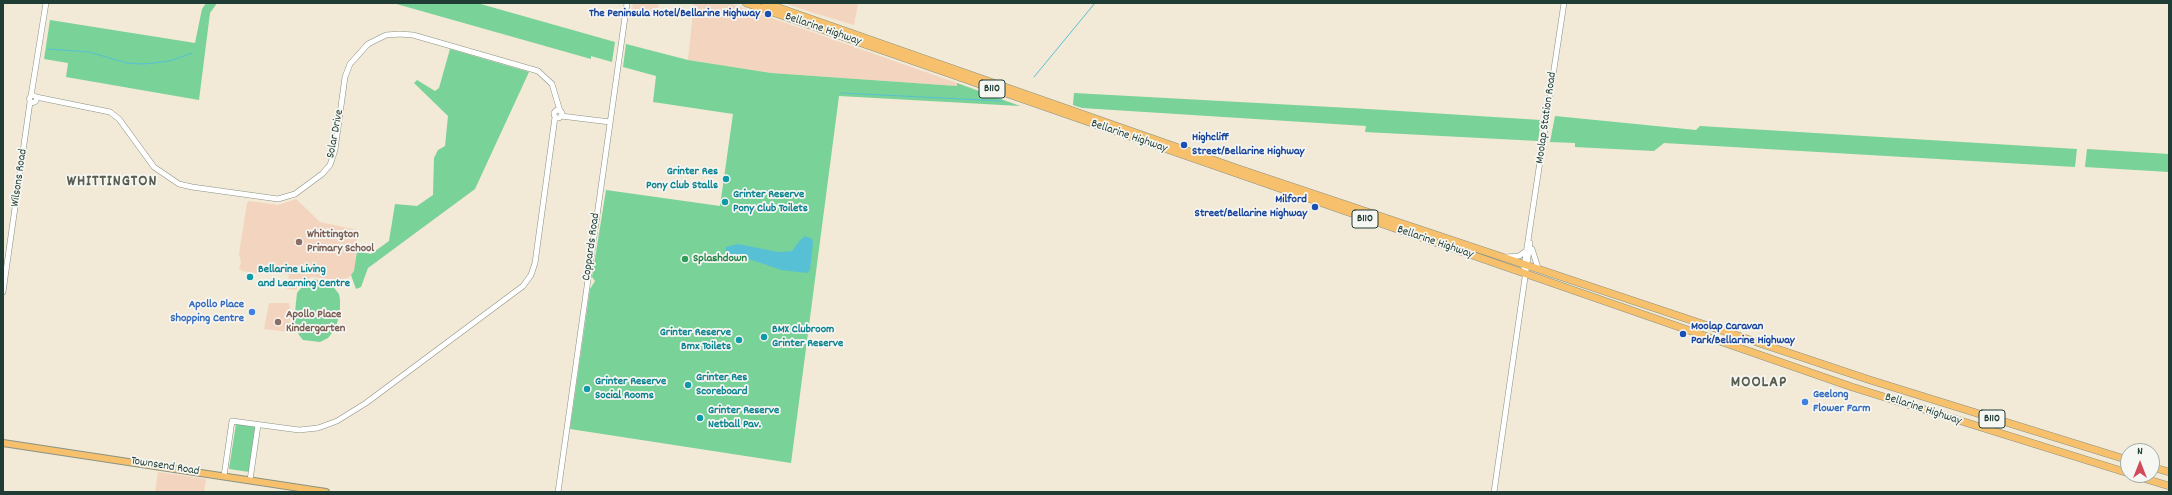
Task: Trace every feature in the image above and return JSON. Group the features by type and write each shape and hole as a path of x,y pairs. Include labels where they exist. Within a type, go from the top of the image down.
{"highway":[{"name":"Bellarine Highway","path":"746,3 1866,392 2120,471"},
{"name":"Bellarine Highway","path":"765,3 1239,169 1870,380 2120,458"},
{"path":"996,90 1009,88"},
{"path":"2159,483 2169,486"}],"main road":[{"name":"Townsend Road","path":"3,443 326,492"}],"street":[{"name":"Wilsons Road","path":"3,292 30,112 34,99 34,83 46,3"},
{"name":"Coppards Road","path":"558,492 627,3"},
{"name":"Moolap Station Road","path":"1494,492 1530,232 1564,3"},
{"name":"Solar Drive","path":"34,99 101,109 110,112 119,119 157,170 179,184 278,200 295,194 322,174 330,165 334,150 347,71 358,52 379,38 393,34 413,35 533,69 549,80 555,89 559,114 554,130 535,262 530,275 520,289 344,418 328,425 304,430 232,421 224,476"},
{"path":"559,114 610,122"},
{"path":"1505,257 1520,256 1528,247 1538,268"},
{"path":"250,480 258,425"}],"shaded area":[{"path":"633,3 659,3 657,14 632,11"},
{"path":"694,3 729,3 957,83 957,86 771,73 688,60"},
{"path":"784,3 858,3 854,25"},
{"name":"Whittington Primary School","path":"296,199 320,222 357,230 355,272 347,278 337,280 312,277 303,281 296,290 287,289 289,275 262,270 261,274 242,271 239,268 241,262 239,254 247,203 249,201 278,205"},
{"name":"Apollo Place Kindergarten","path":"269,303 289,303 291,316 289,332 264,329"},
{"path":"158,472 206,479 204,492 155,492"}],"green space":[{"path":"206,3 217,3 210,13 199,100 66,77 68,63 44,59 50,20 195,43 202,9"},
{"path":"393,3 477,3 615,42 612,62 591,56 591,59"},
{"path":"626,44 688,60 771,73 957,86 957,83 1020,106 839,96 791,463 570,429 590,289 595,281 592,277 606,190 720,206 733,114 653,102 656,76 623,67"},
{"path":"450,49 529,72 475,189 368,268 361,287 356,289 351,275 354,271 357,251 371,254 389,241 395,204 417,206 433,195 434,158 438,150 445,146 448,116 414,83 417,80 435,91 439,88"},
{"path":"1074,93 1541,120 1538,141 1365,132 1366,126 1082,108 1073,105"},
{"path":"1555,116 1696,130 1700,126 2077,149 2075,167 1664,143 1654,151 1575,147 1575,143 1550,142"},
{"path":"2087,149 2169,154 2169,172 2085,167"},
{"path":"314,279 331,284 339,294 340,300 340,314 335,329 328,338 320,342 303,340 299,335 294,322 297,293 305,283"},
{"path":"236,424 256,427 249,472 229,469"}],"water":[{"path":"805,236 812,239 813,242 810,270 807,273 781,270 752,260 730,259 725,255 726,247 738,244 778,252 792,251"}],"waterway":[{"path":"1034,77 1095,3"},
{"path":"48,49 89,52 127,63 144,64 170,61 192,53"},
{"path":"841,93 1002,101"}],"place":[{"name":"The Peninsula Hotel/Bellarine Highway","path":"768,14"},
{"name":"Highcliff Street/Bellarine Highway","path":"1184,145"},
{"name":"Grinter Res Pony Club Stalls","path":"726,179"},
{"name":"Grinter Reserve Pony Club Toilets","path":"725,202"},
{"name":"Milford Street/Bellarine Highway","path":"1315,207"},
{"name":"Whittington Primary School","path":"299,242"},
{"name":"Splashdown","path":"685,259"},
{"name":"Bellarine Living and Learning Centre","path":"250,277"},
{"name":"Apollo Place Shopping Centre","path":"252,312"},
{"name":"Apollo Place Kindergarten","path":"278,322"},
{"name":"Moolap Caravan Park/Bellarine Highway","path":"1683,334"},
{"name":"BMX Clubroom Grinter Reserve","path":"764,337"},
{"name":"Grinter Reserve Bmx Toilets","path":"739,340"},
{"name":"Grinter Res Scoreboard","path":"688,385"},
{"name":"Grinter Reserve Social Rooms","path":"587,389"},
{"name":"Geelong Flower Farm","path":"1805,402"},
{"name":"Grinter Reserve Netball Pav.","path":"700,418"}],"district":[{"name":"WHITTINGTON","path":"112,183"},
{"name":"MOOLAP","path":"1759,384"}]}
